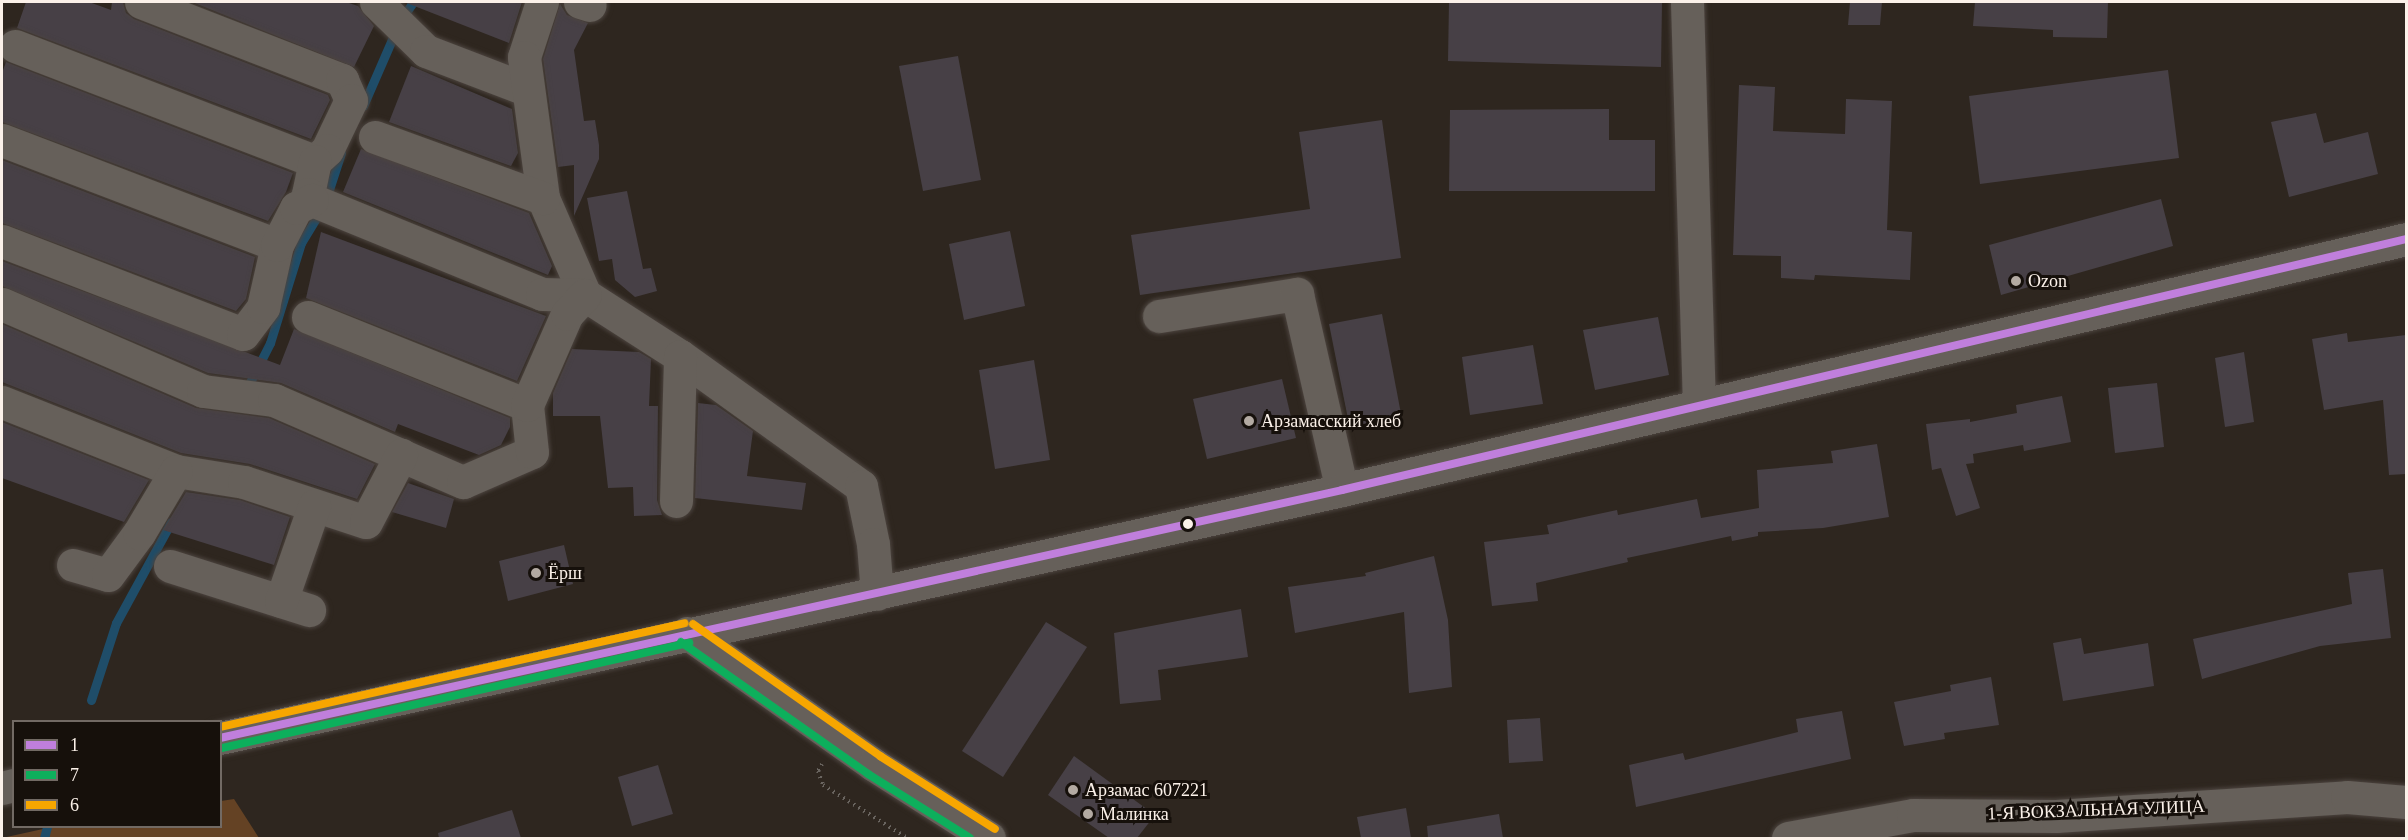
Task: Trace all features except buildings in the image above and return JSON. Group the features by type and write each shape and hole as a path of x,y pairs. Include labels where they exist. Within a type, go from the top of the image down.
{"street":[{"path":"141,2 342,80 351,100 327,150 315,161 308,194 312,200 542,294 585,295 680,356 861,486 873,544 877,594"},
{"path":"376,2 426,51 528,90"},
{"path":"542,2 524,57 543,198 585,295"},
{"path":"1687,2 1699,406"},
{"path":"15,46 315,161"},
{"path":"375,137 543,198"},
{"path":"2,141 277,245"},
{"path":"2,241 243,334 263,307 277,245 296,208 312,200"},
{"path":"222,738 1342,490 2406,239"},
{"path":"1159,316 1296,294 1342,490"},
{"path":"2,304 203,391 274,400 463,482 532,452 527,405 567,314 585,295"},
{"path":"308,317 527,405"},
{"path":"676,501 680,356"},
{"path":"2,402 176,471 244,482 366,522 401,455"},
{"path":"73,565 108,575 139,533 176,471"},
{"path":"170,566 295,606 314,506"},
{"path":"687,633 874,765 989,838"},
{"name":"1-Я ВОКЗАЛЬНАЯ УЛИЦА","path":"1788,838 1913,815 2054,827 2347,797 2406,802"}],"shaded area":[{"path":"234,799 259,838 2,838 47,828 222,828 222,801"}],"waterway":[{"path":"402,18 413,2"},
{"path":"363,106 396,30"},
{"path":"246,390 270,343 301,243 324,205 341,153"},
{"path":"91,700 116,623 171,522"},
{"path":"44,838 47,828"}],"transit line":[{"name":"1","path":"222,738 1342,490 2406,239"},
{"name":"6","path":"222,727 685,623"},
{"name":"6","path":"693,624 880,756 995,829"},
{"name":"7","path":"681,642 868,774 970,838"},
{"name":"7","path":"222,748 689,643"}],"place":[{"name":"Ozon","path":"2016,281"},
{"name":"Арзамасский хлеб","path":"1249,421"},
{"name":"Ёрш","path":"536,573"},
{"name":"Арзамас 607221","path":"1073,790"},
{"name":"Малинка","path":"1088,814"}]}
